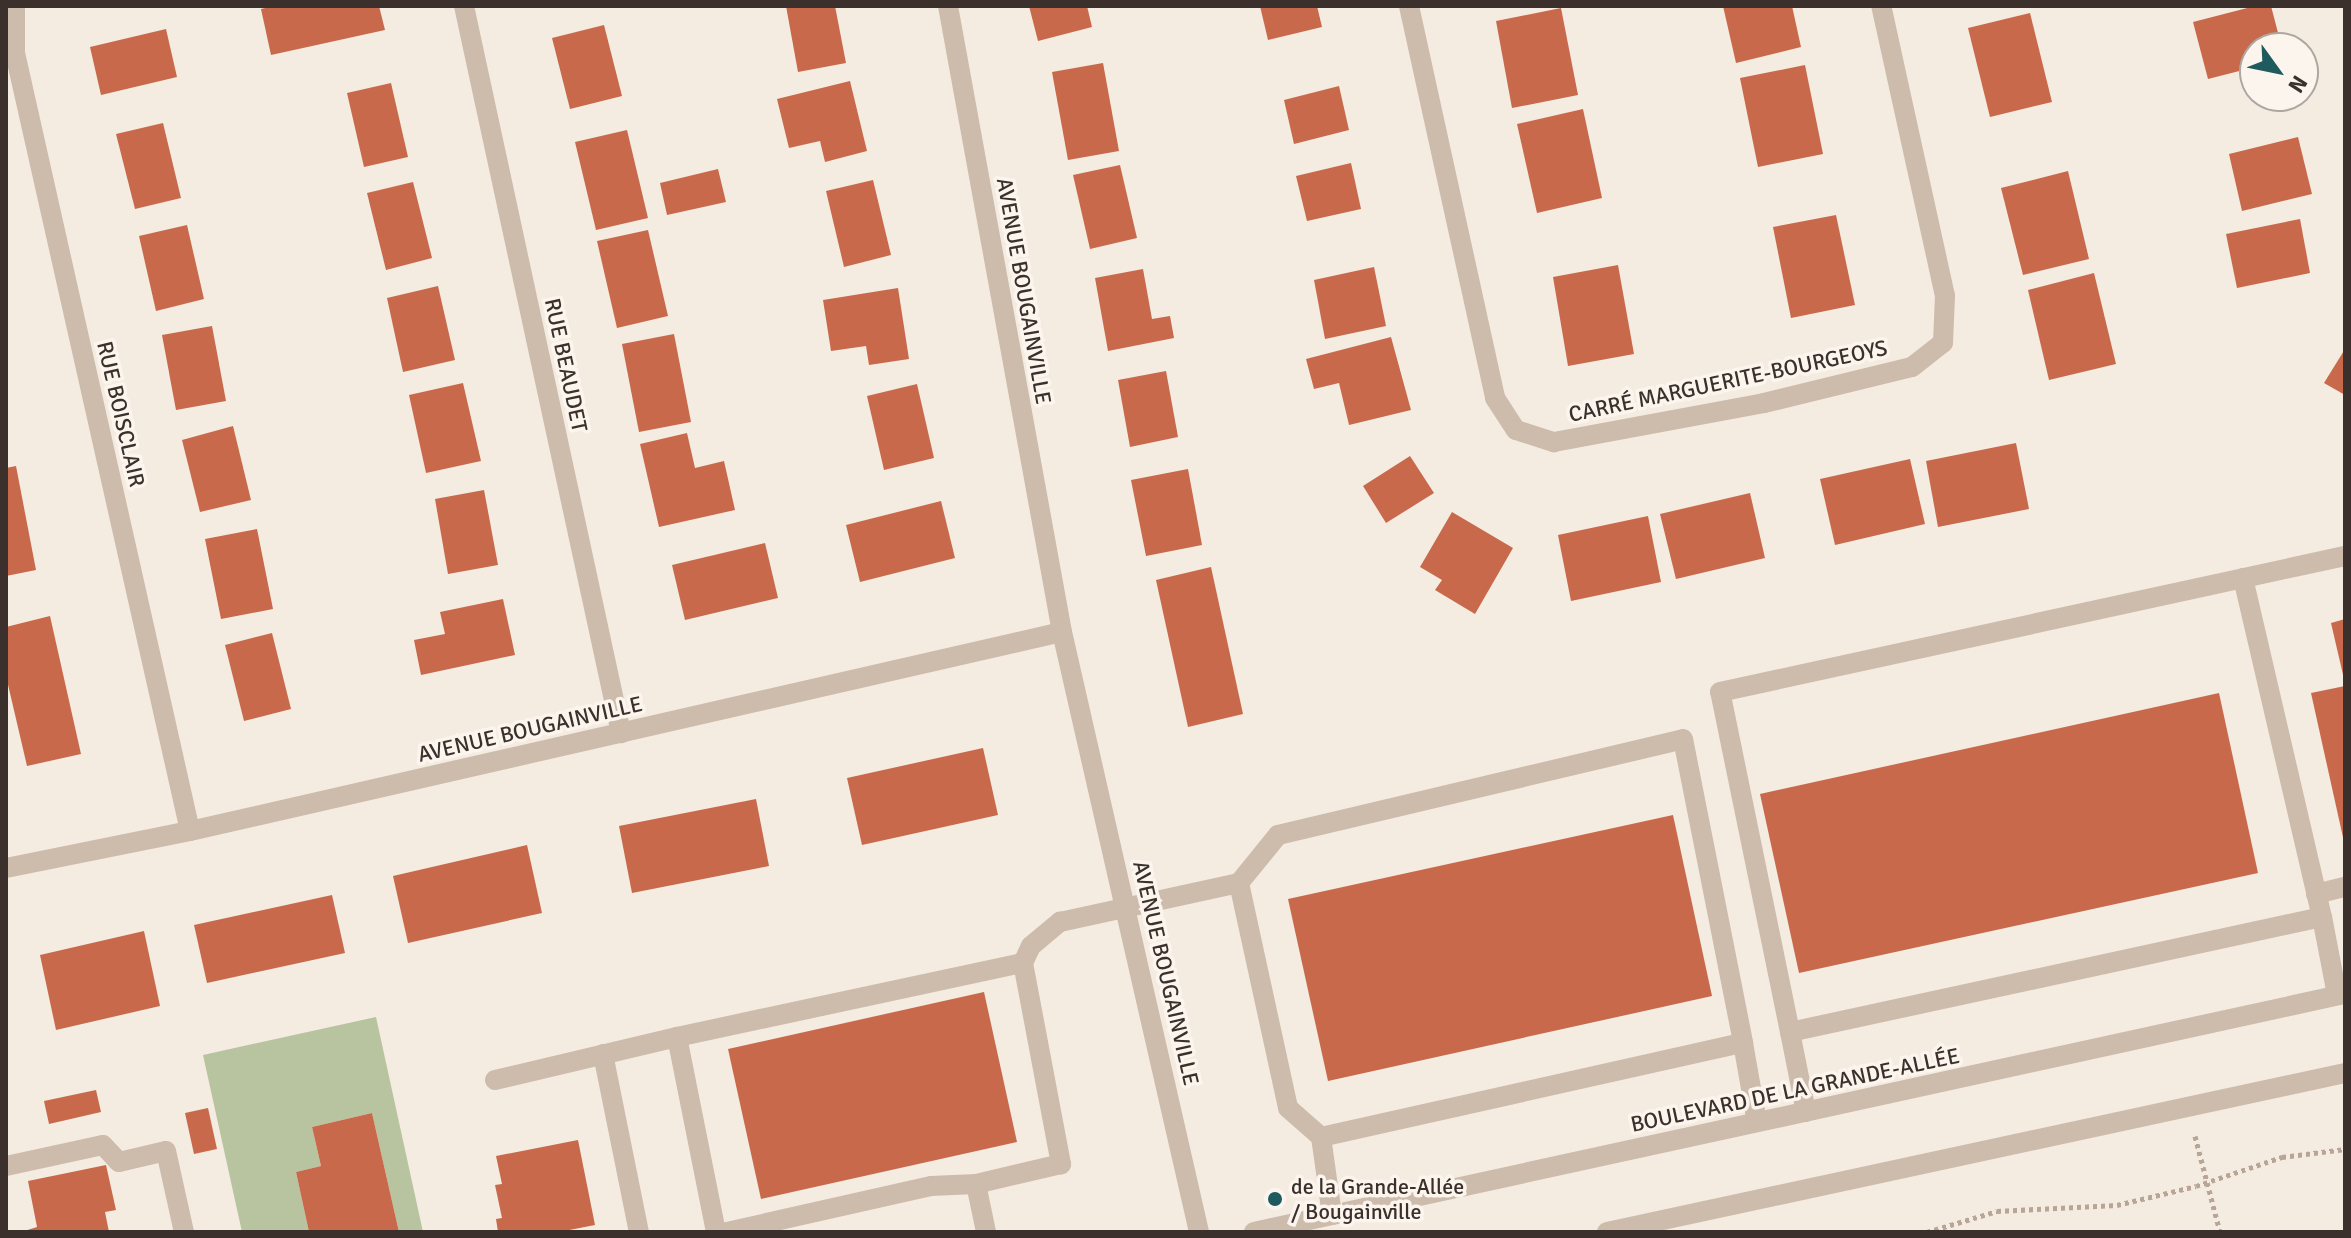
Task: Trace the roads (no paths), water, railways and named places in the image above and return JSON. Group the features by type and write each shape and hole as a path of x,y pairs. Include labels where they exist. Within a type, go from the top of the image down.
{"street":[{"name":"RUE BOISCLAIR","path":"15,6 15,53 190,831"},
{"name":"RUE BEAUDET","path":"464,6 621,733"},
{"name":"AVENUE BOUGAINVILLE","path":"948,6 1062,632 1199,1232"},
{"name":"CARRÉ MARGUERITE-BOURGEOYS","path":"1409,6 1495,398 1516,430 1554,442 1764,403 1912,367 1943,343 1945,296 1881,6"},
{"path":"1806,1112 1720,692 2345,556"},
{"path":"2243,578 2341,995"},
{"name":"AVENUE BOUGAINVILLE","path":"6,868 190,831 1062,632"},
{"path":"727,1232 931,1186 976,1184 1061,1164 1023,963 1031,946 1060,922 1239,883 1278,835 1683,739 1757,1122"},
{"path":"1239,883 1288,1108 1321,1137 1332,1215"},
{"path":"2316,894 2345,887"},
{"path":"1790,1032 2322,917"},
{"path":"495,1080 677,1037 1023,963"},
{"name":"BOULEVARD DE LA GRANDE-ALLÉE","path":"1254,1232 2341,995"},
{"path":"677,1037 716,1232"},
{"path":"1321,1137 1743,1043"},
{"path":"603,1054 639,1232"},
{"path":"1607,1232 2345,1073"},
{"path":"6,1166 103,1145 119,1162 166,1151 184,1232"},
{"path":"976,1184 986,1232"}],"place":[{"name":"de la Grande-Allée / Bougainville","path":"1275,1199"}]}
